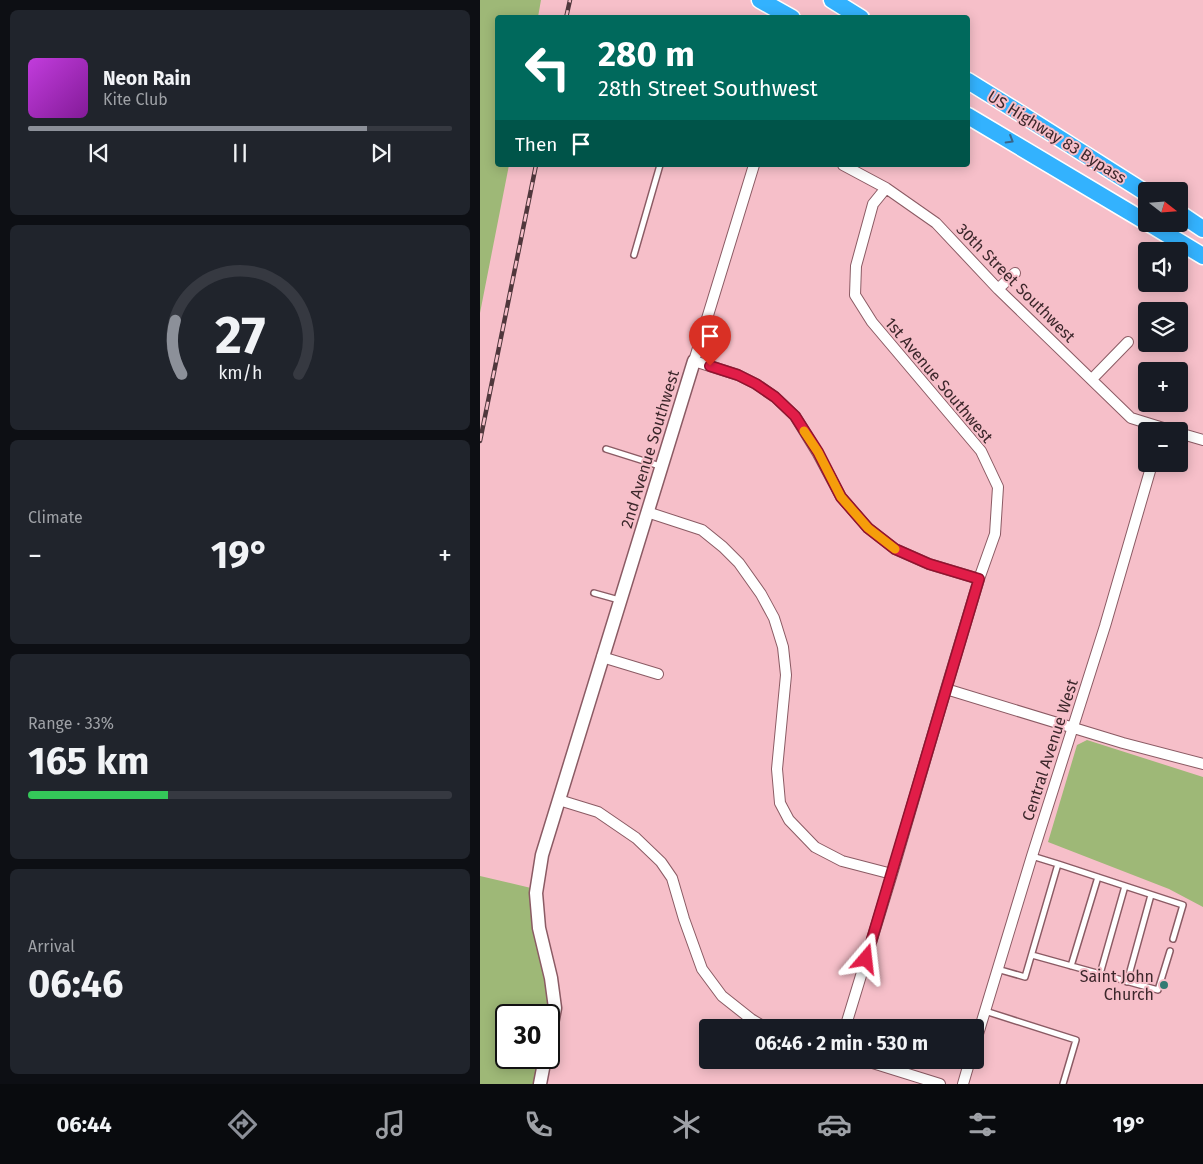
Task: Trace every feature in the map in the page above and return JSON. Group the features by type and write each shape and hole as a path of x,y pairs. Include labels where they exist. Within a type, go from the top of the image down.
{"highway":[{"path":"760,0 787,15"},
{"path":"832,0 856,15"},
{"name":"US Highway 83 Bypass","path":"970,82 1138,188"},
{"name":"US Highway 83 Bypass","path":"970,117 1138,217"},
{"path":"1188,219 1203,229"},
{"path":"1163,232 1203,256"}],"street":[{"name":"2nd Avenue Southwest","path":"554,1004 551,978 539,928 536,893 542,855 753,167"},
{"name":"30th Street Southwest","path":"847,167 886,188 936,223 998,289 1131,418 1141,422"},
{"name":"1st Avenue Southwest","path":"848,1019 979,579 995,534 998,487 981,451 872,322 855,295 856,266 873,204 886,188"},
{"path":"998,289 1015,273"},
{"path":"1092,379 1128,342"},
{"path":"694,361 738,375 775,397 795,416 818,452 841,497 868,528 895,549 929,564 979,579"},
{"path":"1188,436 1203,440"},
{"name":"Central Avenue West","path":"983,1019 1105,626 1150,472"},
{"path":"647,512 702,530 723,547 739,563 761,594 774,618 783,647 786,675 778,769 780,803 789,820 815,847 842,861 892,874"},
{"path":"602,657 658,674"},
{"path":"946,690 1123,743 1203,764"},
{"path":"559,800 598,812 636,838 661,862 672,878 702,969 722,996 751,1019"},
{"path":"540,1084 543,1069"},
{"path":"892,1069 940,1084"},
{"path":"963,1084 967,1069"}],"lane":[{"path":"634,255 659,167"},
{"path":"606,449 661,466"},
{"path":"594,593 620,600"},
{"path":"1032,856 1183,905 1173,939"},
{"path":"998,969 1025,977 1058,864"},
{"path":"1071,966 1098,877"},
{"path":"1100,974 1125,886"},
{"path":"1127,982 1152,895"},
{"path":"1032,955 1158,990 1170,951"},
{"path":"985,1011 1076,1040 1063,1084"}],"green space":[{"path":"480,0 541,0 538,15 495,15 495,167 509,167 480,313"},
{"path":"1087,740 1203,777 1203,907 1169,889 1048,842 1077,745"},
{"path":"480,876 531,888 550,1004 495,1004 495,1069 537,1069 533,1084 480,1084"}],"railway":[{"path":"567,15 570,0"},
{"path":"480,441 536,167"}],"slow traffic":[{"path":"804,431 818,452 841,497 868,528 895,549"}],"place":[{"name":"Saint John Church","path":"1164,985"}],"route":[{"path":"710,366 738,375 756,384 775,397 795,416 818,452 841,497 868,528 895,549 929,564 979,579 866,959"}]}
